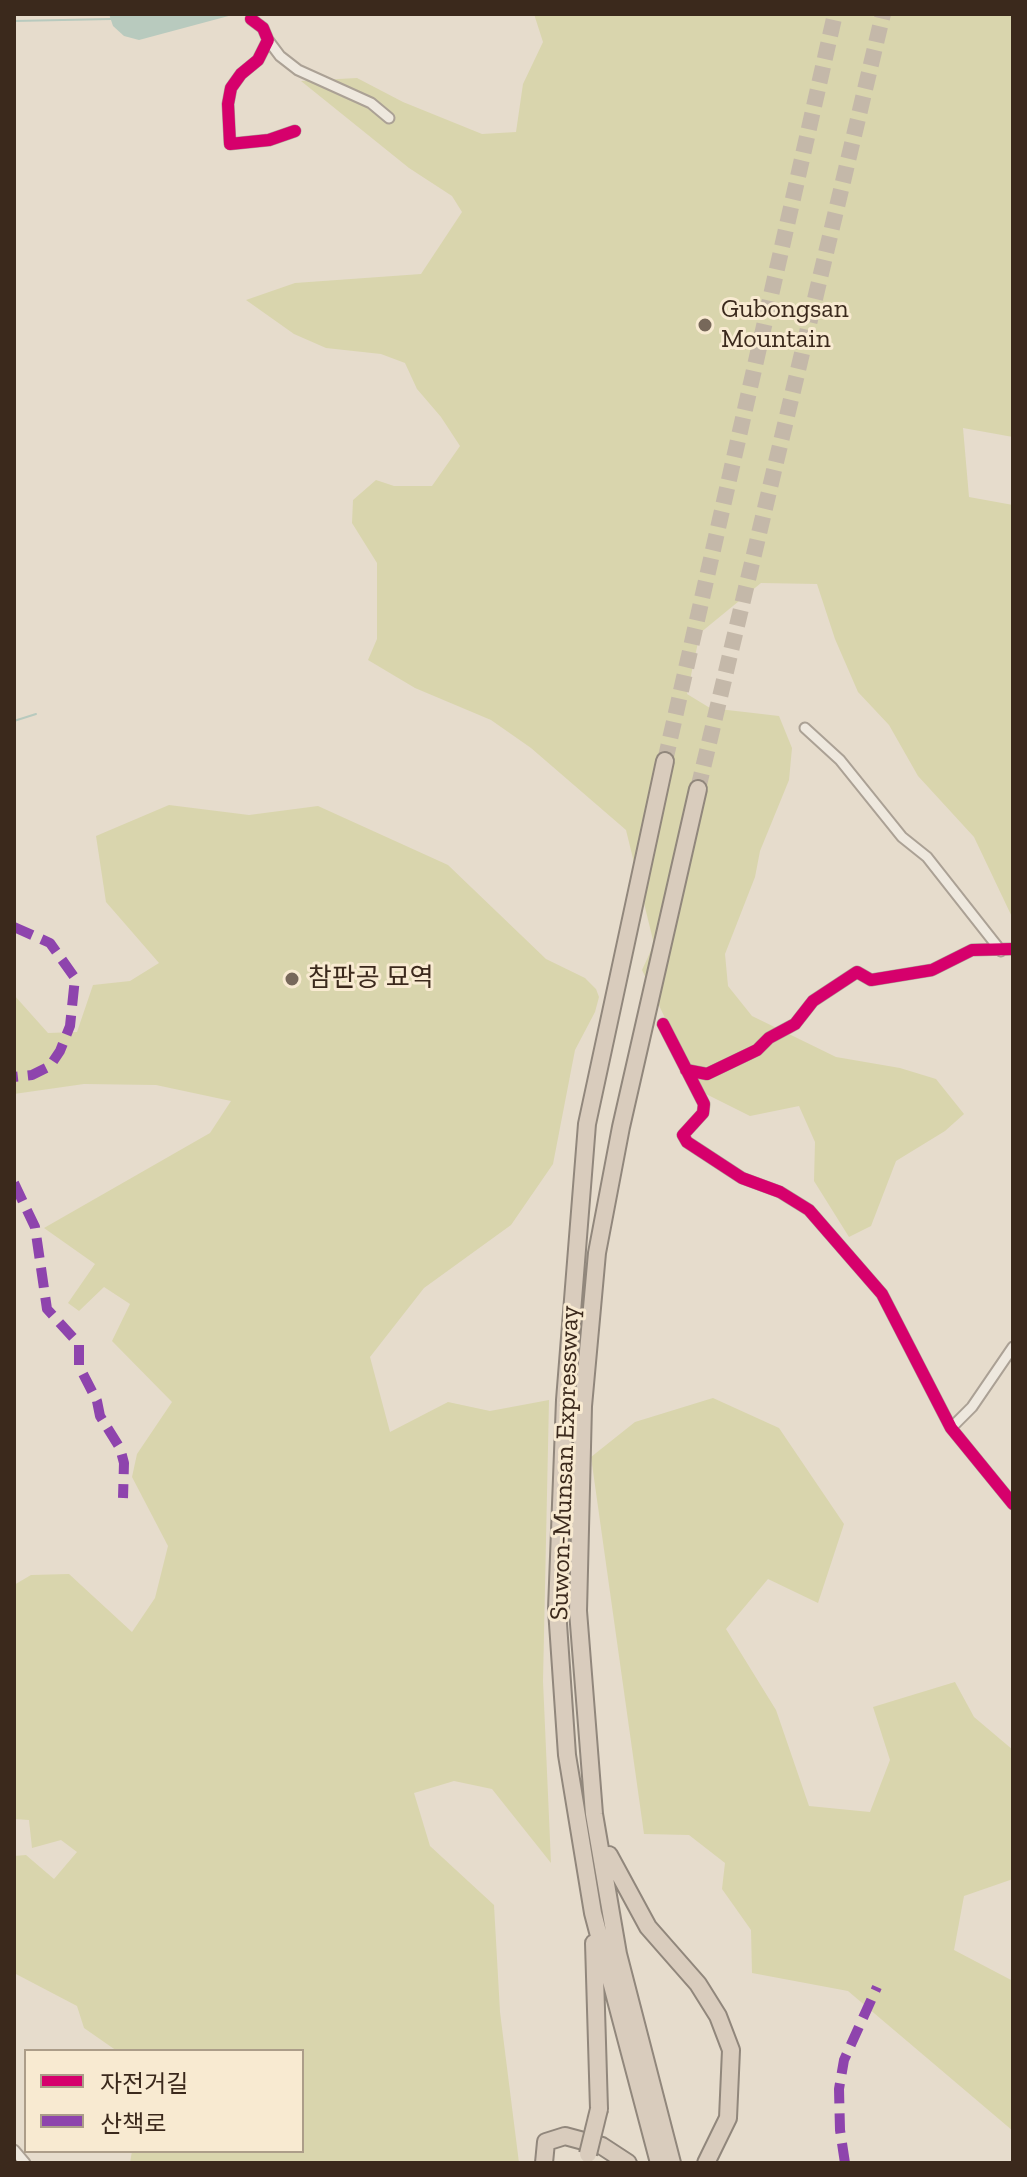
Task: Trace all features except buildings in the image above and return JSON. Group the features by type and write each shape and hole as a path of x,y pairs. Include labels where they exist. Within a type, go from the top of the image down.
{"highway":[{"name":"Suwon-Munsan Expressway","path":"659,2163 593,1913 567,1755 557,1609 565,1400 587,1124 665,761"},
{"name":"Suwon-Munsan Expressway","path":"672,2163 618,1954 594,1814 586,1752 578,1611 583,1406 597,1253 621,1127 698,789"},
{"path":"594,1814 614,1870 631,1902 648,1927 698,1984 718,2016 731,2050 728,2118 706,2163"},
{"path":"586,2159 599,2109 593,1913"},
{"path":"544,2163 546,2142 565,2136 602,2146 628,2163"}],"street":[{"path":"251,19 263,28 280,56 298,70 371,103 389,118"},
{"path":"268,40 258,60 241,74 231,88 228,104 230,144 269,140 295,131"},
{"path":"805,728 840,760 902,837 927,857 1001,951"},
{"path":"686,1070 707,1074 757,1050 769,1038 795,1024 813,1001 857,972 871,980 932,970 972,950 1013,949"},
{"path":"663,1024 704,1104 703,1113 683,1135 687,1142 742,1178 780,1192 809,1210 882,1294 951,1428 1013,1504"},
{"path":"951,1428 980,1397 1013,1347"},
{"path":"14,2150 25,2163"}],"shaded area":[{"path":"109,14 236,14 139,40 124,36 113,26"},
{"path":"534,14 1013,14 1013,437 963,428 969,497 1013,505 1013,919 974,837 918,776 889,725 858,692 835,639 817,584 761,583 700,633 687,694 710,708 779,716 792,748 789,780 760,851 755,877 725,954 728,986 752,1016 836,1057 900,1068 936,1079 964,1114 945,1131 896,1161 871,1226 849,1237 814,1181 815,1142 799,1106 750,1116 700,1091 642,970 654,944 626,830 531,748 491,720 415,688 368,660 377,639 377,563 352,523 353,500 376,480 394,486 432,486 460,446 417,389 405,363 381,354 326,348 294,334 246,300 295,283 421,274 462,212 452,196 409,168 301,81 357,78 403,102 482,134 516,132 523,84 543,42"},
{"path":"169,805 249,815 318,806 448,865 546,959 585,978 599,997 595,1012 575,1050 553,1164 511,1225 424,1288 370,1357 390,1432 448,1402 490,1411 549,1400 543,1681 551,1863 492,1789 454,1781 414,1793 430,1846 494,1905 500,2012 519,2163 130,2163 132,2153 304,2153 304,2049 114,2049 84,2028 77,2006 14,1973 14,1856 26,1855 54,1879 77,1852 61,1840 32,1848 29,1820 14,1819 14,1585 31,1575 69,1574 132,1632 155,1598 168,1546 132,1477 137,1454 172,1402 112,1341 130,1304 104,1287 79,1311 68,1303 95,1264 44,1228 210,1133 231,1101 156,1085 84,1084 14,1094 14,995 48,1033 77,1032 93,985 130,981 159,963 106,902 96,836"},
{"path":"713,1398 779,1428 844,1524 818,1603 768,1579 726,1629 776,1710 809,1806 870,1812 890,1760 873,1707 955,1682 974,1717 1013,1750 1013,1879 964,1896 954,1950 1013,1981 1013,2131 848,1991 752,1973 751,1930 722,1889 725,1863 689,1835 644,1834 591,1457 635,1422"}],"waterway":[{"path":"14,21 111,19"},
{"path":"14,721 36,714"}],"tunnel":[{"path":"665,761 835,14"},
{"path":"698,789 883,14"}],"marked path":[{"path":"14,927 50,943 75,978 70,1026 60,1051 50,1066 32,1075 14,1077"},
{"path":"14,1183 35,1227 47,1309 79,1344 79,1366 97,1401 100,1416 120,1448 124,1463 123,1498"},
{"path":"845,2163 839,2089 844,2060 877,1987"}],"cycle path":[{"path":"251,19 263,28 268,40 258,60 241,74 231,88 228,104 230,144 269,140 295,131"},
{"path":"686,1070 707,1074 757,1050 769,1038 795,1024 813,1001 857,972 871,980 932,970 972,950 1013,949"},
{"path":"663,1024 704,1104 703,1113 683,1135 687,1142 742,1178 780,1192 809,1210 882,1294 951,1428 1013,1504"}],"place":[{"name":"Gubongsan Mountain","path":"705,325"},
{"name":"참판공 묘역","path":"292,979"}]}
